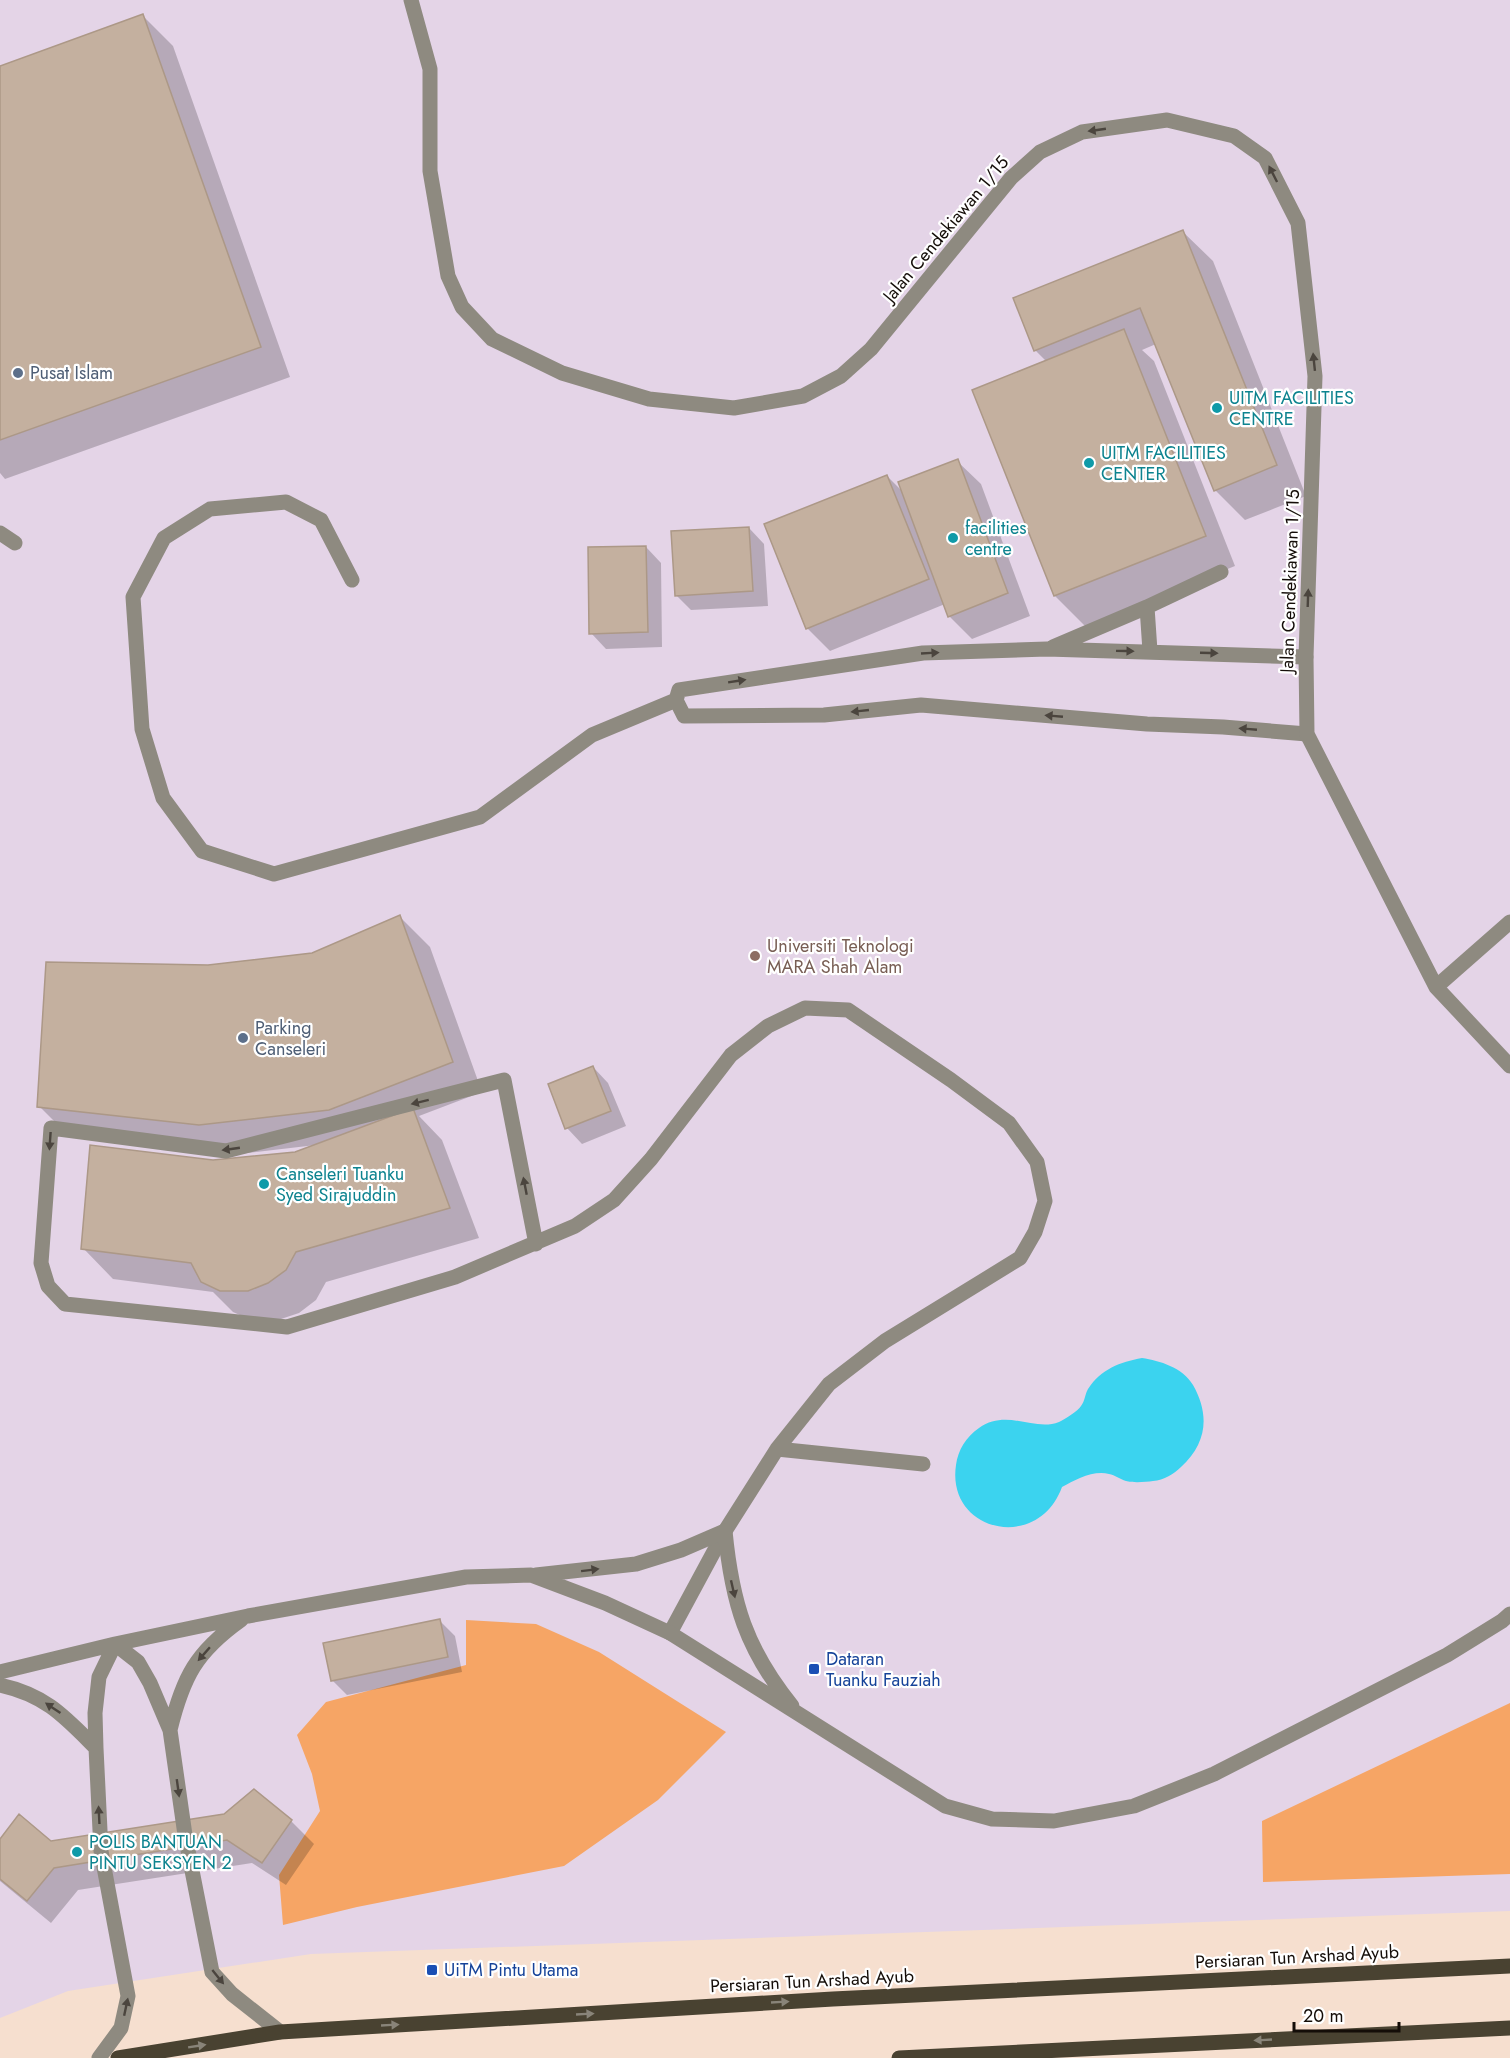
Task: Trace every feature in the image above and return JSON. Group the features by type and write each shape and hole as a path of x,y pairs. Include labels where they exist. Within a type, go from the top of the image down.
{"main road":[{"name":"Persiaran Tun Arshad Ayub","path":"118,2058 280,2032 833,1999 1510,1966"},
{"path":"899,2058 1510,2028"}],"street":[{"name":"Jalan Cendekiawan 1/15","path":"411,0 430,69 430,171 448,276 462,307 492,339 562,373 649,399 734,408 803,396 841,376 872,349 1011,178 1040,152 1082,132 1167,120 1234,136 1265,158 1298,223 1315,376 1306,657 1307,734 1436,987 1510,1066"},
{"path":"352,580 321,520 286,502 210,509 164,538 133,597 142,729 163,798 202,851 274,874 480,817 592,735 676,700"},
{"path":"0,533 15,543"},
{"path":"1047,649 1147,607 1221,572"},
{"path":"1147,607 1150,651"},
{"path":"1306,657 1047,649 923,653 679,690 676,700 684,716 824,715 921,705 1147,724 1307,734"},
{"path":"1436,987 1510,922"},
{"path":"536,1244 504,1080 226,1151 51,1128 41,1263 48,1286 65,1304 287,1327 455,1277 536,1244 575,1226 614,1200 651,1159 731,1055 768,1026 805,1008 848,1010 951,1080 1009,1123 1037,1162 1046,1201 1035,1232 1020,1258 885,1341 829,1384 777,1449 725,1531 670,1633"},
{"path":"777,1449 923,1464"},
{"path":"0,1672 248,1616 466,1576 531,1575 636,1563 681,1550 725,1531"},
{"path":"725,1531 731,1582 738,1611 753,1649 774,1684 799,1715"},
{"path":"531,1575 605,1603 670,1633 945,1806 992,1819 1054,1821 1134,1806 1214,1774 1447,1656 1510,1614"},
{"path":"170,1730 179,1696 195,1664 218,1636 248,1616"},
{"path":"116,1644 138,1662 150,1683 170,1730 185,1835 212,1972 232,1994 280,2032"},
{"path":"99,2058 121,2028 128,1996 101,1851 96,1748 95,1713 99,1677 116,1644"},
{"path":"0,1685 35,1697 58,1710 96,1748"}],"shaded area":[{"name":"Universiti Teknologi MARA Shah Alam","path":"0,0 1510,0 1510,1911 311,1954 68,1991 0,2018"},
{"path":"466,1620 536,1624 599,1652 726,1732 658,1800 564,1866 357,1907 283,1925 279,1875 320,1811 312,1774 297,1735 326,1702 466,1665"},
{"path":"1510,1703 1510,1874 1263,1882 1262,1821"}],"water":[{"path":"1142,1358 1177,1369 1193,1385 1202,1407 1204,1418 1201,1438 1190,1458 1178,1470 1161,1479 1143,1482 1126,1481 1103,1473 1084,1476 1062,1487 1050,1508 1034,1521 1015,1527 996,1526 979,1519 965,1506 957,1488 956,1465 963,1444 970,1435 989,1422 1000,1420 1040,1424 1059,1422 1079,1408 1088,1389 1105,1371 1119,1364"}],"building":[{"path":"143,14 261,347 0,440 0,66"},
{"name":"UITM FACILITIES CENTRE","path":"1183,230 1277,465 1214,491 1140,308 1034,351 1013,298"},
{"name":"UITM FACILITIES CENTER","path":"1124,329 1206,536 1054,596 972,390"},
{"name":"facilities centre","path":"958,459 1008,593 948,617 898,482"},
{"path":"887,475 929,579 806,629 764,524"},
{"path":"749,527 753,591 675,596 671,531"},
{"path":"646,546 648,632 589,634 588,547"},
{"name":"Parking Canseleri","path":"400,915 453,1062 329,1110 199,1125 37,1107 46,962 208,965 312,953"},
{"path":"593,1066 611,1111 565,1129 548,1084"},
{"name":"Canseleri Tuanku Syed Sirajuddin","path":"413,1108 450,1208 296,1252 286,1270 268,1283 248,1291 220,1291 201,1282 191,1263 81,1249 90,1145 213,1160 295,1152"},
{"path":"440,1619 448,1657 331,1681 323,1643"},
{"name":"POLIS BANTUAN PINTU SEKSYEN 2","path":"254,1789 292,1820 262,1863 227,1840 54,1868 27,1901 0,1879 0,1839 19,1814 51,1841 224,1814"}],"place":[{"name":"Pusat Islam","path":"18,373"},
{"name":"UITM FACILITIES CENTRE","path":"1217,408"},
{"name":"UITM FACILITIES CENTER","path":"1089,463"},
{"name":"facilities centre","path":"953,538"},
{"name":"Universiti Teknologi MARA Shah Alam","path":"755,956"},
{"name":"Parking Canseleri","path":"243,1038"},
{"name":"Canseleri Tuanku Syed Sirajuddin","path":"264,1184"},
{"name":"Dataran Tuanku Fauziah","path":"814,1669"},
{"name":"POLIS BANTUAN PINTU SEKSYEN 2","path":"77,1852"},
{"name":"UiTM Pintu Utama","path":"432,1970"}]}
